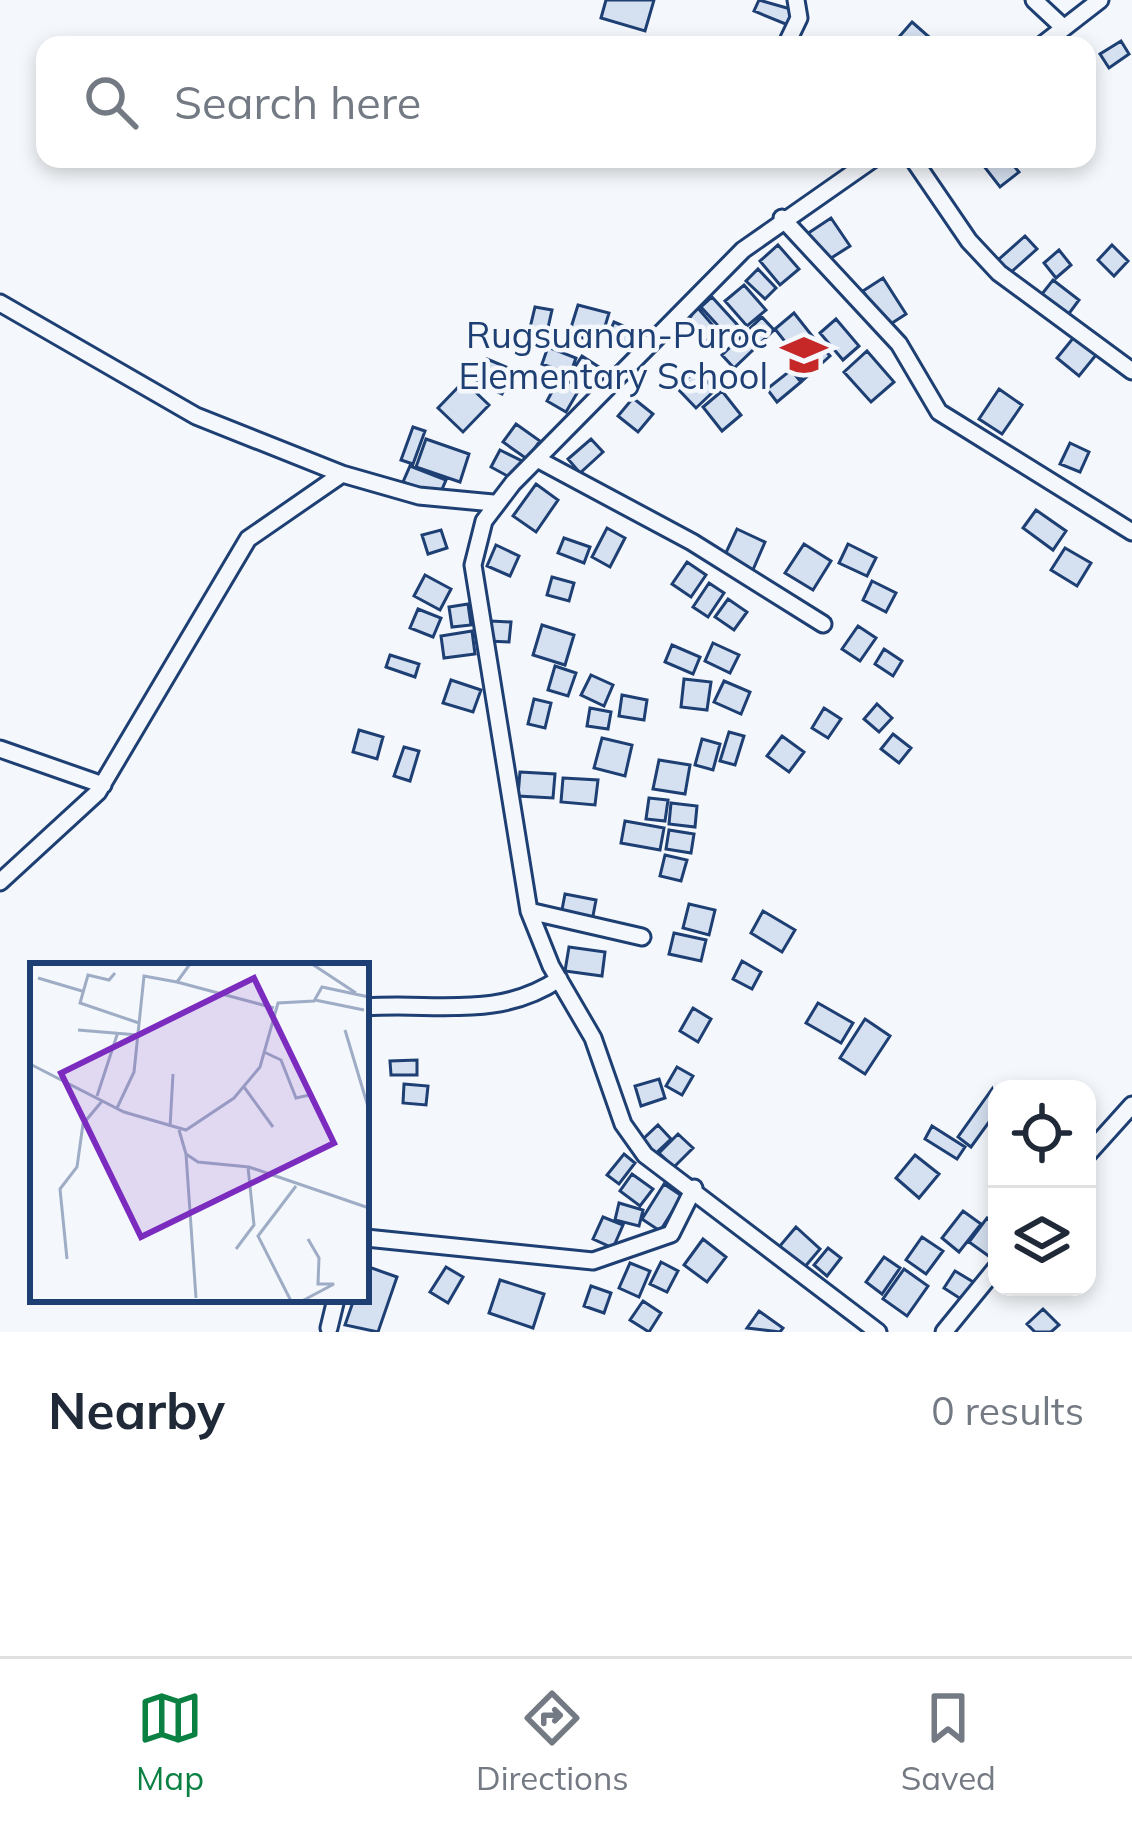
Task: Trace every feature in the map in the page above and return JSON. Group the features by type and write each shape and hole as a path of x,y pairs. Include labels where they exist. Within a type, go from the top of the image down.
{"street":[{"path":"790,36 799,18 796,0"},
{"path":"1034,0 1064,28"},
{"path":"1054,36 1100,0"},
{"path":"857,168 743,250 493,503 477,541 475,590 529,910 559,979 593,1038 631,1139 878,1332"},
{"path":"919,168 968,241 999,273 1132,371"},
{"path":"782,218 899,344 939,412 1132,532"},
{"path":"0,303 196,416 341,474 419,496 493,503"},
{"path":"537,459 692,542 823,623"},
{"path":"0,882 103,785 248,539 341,474"},
{"path":"0,748 103,785"},
{"path":"529,910 642,937"},
{"path":"369,1006 484,1009 534,996 559,979"},
{"path":"1096,1145 1132,1105"},
{"path":"369,1238 608,1260 671,1234 694,1188"},
{"path":"944,1332 988,1278"},
{"path":"329,1328 335,1302"}],"building":[{"path":"606,0 654,0 645,31 601,18"},
{"path":"759,0 794,10 788,25 754,11"},
{"path":"912,22 928,36 900,36"},
{"path":"1121,41 1129,54 1109,68 1100,54"},
{"path":"985,168 1016,168 1019,172 1000,187"},
{"path":"831,218 850,246 825,262 807,234"},
{"path":"1025,236 1037,249 1010,273 998,260"},
{"path":"778,245 799,269 780,285 760,261"},
{"path":"1112,245 1128,261 1114,276 1098,260"},
{"path":"1059,250 1071,265 1056,278 1044,263"},
{"path":"758,269 776,288 765,299 746,281"},
{"path":"883,278 906,314 886,327 863,291"},
{"path":"1053,280 1079,300 1065,319 1038,299"},
{"path":"744,285 766,310 747,326 725,301"},
{"path":"712,297 742,330 731,340 701,307"},
{"path":"578,305 609,313 600,343 569,334"},
{"path":"535,307 552,310 547,332 530,328"},
{"path":"697,307 722,336 711,345 687,322"},
{"path":"794,313 817,342 798,358 775,329"},
{"path":"762,317 774,330 734,368 722,355"},
{"path":"836,319 859,346 843,360 820,333"},
{"path":"614,322 644,335 637,349 608,336"},
{"path":"1074,337 1096,355 1079,376 1057,358"},
{"path":"819,344 830,356 803,380 793,368"},
{"path":"548,347 576,358 570,374 542,364"},
{"path":"867,351 894,382 871,402 844,372"},
{"path":"582,356 613,376 602,393 571,373"},
{"path":"487,359 513,370 502,394 477,382"},
{"path":"696,370 715,390 696,408 677,388"},
{"path":"791,370 801,382 777,402 767,389"},
{"path":"560,377 580,388 566,412 547,401"},
{"path":"464,381 489,405 463,432 438,408"},
{"path":"999,389 1022,405 1002,434 979,419"},
{"path":"722,391 741,415 722,431 703,407"},
{"path":"633,398 653,414 638,432 618,416"},
{"path":"516,424 540,441 527,459 503,442"},
{"path":"413,427 425,431 413,464 401,460"},
{"path":"426,439 469,454 460,482 416,467"},
{"path":"591,439 603,452 580,473 568,459"},
{"path":"1070,443 1089,452 1080,472 1060,464"},
{"path":"500,450 522,461 513,479 491,467"},
{"path":"410,466 446,480 439,496 403,482"},
{"path":"536,484 558,500 536,532 513,516"},
{"path":"1036,510 1066,531 1053,550 1023,528"},
{"path":"607,528 625,538 610,567 592,557"},
{"path":"737,529 765,542 752,572 723,559"},
{"path":"441,530 447,548 428,554 422,535"},
{"path":"564,538 590,547 584,563 558,553"},
{"path":"804,544 831,561 813,590 785,573"},
{"path":"848,544 876,558 867,576 839,563"},
{"path":"496,545 519,556 510,576 487,566"},
{"path":"1065,548 1091,563 1077,586 1051,570"},
{"path":"687,562 706,575 691,597 672,584"},
{"path":"425,575 451,589 440,610 414,596"},
{"path":"552,577 574,583 569,601 547,595"},
{"path":"872,581 896,593 886,612 863,600"},
{"path":"709,583 724,593 708,617 693,607"},
{"path":"728,599 747,612 734,630 715,617"},
{"path":"468,604 471,625 452,627 449,607"},
{"path":"418,609 441,618 433,637 410,628"},
{"path":"490,621 511,622 509,642 488,641"},
{"path":"542,625 574,635 565,665 533,655"},
{"path":"858,626 876,638 860,661 842,649"},
{"path":"472,631 475,654 444,658 441,636"},
{"path":"713,643 739,655 730,673 705,661"},
{"path":"672,645 700,657 693,674 665,662"},
{"path":"884,649 902,661 893,676 875,664"},
{"path":"390,655 419,664 415,677 386,667"},
{"path":"555,666 576,673 568,696 548,690"},
{"path":"591,675 613,685 604,706 581,695"},
{"path":"684,679 711,682 707,710 681,707"},
{"path":"451,680 481,690 473,712 443,703"},
{"path":"724,681 750,692 741,714 714,702"},
{"path":"622,695 647,700 644,720 619,716"},
{"path":"534,699 551,703 545,728 528,724"},
{"path":"877,704 892,718 879,732 864,719"},
{"path":"590,708 611,712 608,729 587,726"},
{"path":"824,708 841,719 828,738 812,728"},
{"path":"359,730 383,737 377,759 353,752"},
{"path":"729,732 744,736 735,765 720,761"},
{"path":"893,734 911,748 899,763 881,749"},
{"path":"782,736 804,752 789,772 767,756"},
{"path":"602,738 632,745 625,776 594,768"},
{"path":"702,739 720,744 713,770 695,765"},
{"path":"404,747 419,751 410,781 394,776"},
{"path":"659,760 690,765 685,794 653,789"},
{"path":"520,772 555,774 553,798 518,796"},
{"path":"563,778 598,780 595,805 561,802"},
{"path":"649,798 668,800 665,821 646,819"},
{"path":"671,803 697,806 695,827 669,824"},
{"path":"625,821 664,828 660,850 621,843"},
{"path":"669,830 694,834 691,853 666,849"},
{"path":"665,855 687,860 681,881 660,876"},
{"path":"565,894 596,900 592,921 561,915"},
{"path":"689,904 715,910 709,935 683,928"},
{"path":"763,911 795,930 782,952 751,933"},
{"path":"674,933 706,940 701,961 669,954"},
{"path":"569,947 605,952 602,976 565,971"},
{"path":"742,961 761,972 752,989 733,979"},
{"path":"818,1003 853,1023 841,1043 806,1023"},
{"path":"693,1008 711,1019 698,1042 680,1031"},
{"path":"865,1019 890,1036 865,1074 840,1058"},
{"path":"417,1060 417,1075 391,1075 390,1061"},
{"path":"677,1067 693,1076 682,1095 666,1086"},
{"path":"659,1079 665,1098 641,1106 635,1086"},
{"path":"404,1084 428,1086 426,1105 403,1103"},
{"path":"988,1095 988,1123 971,1147 958,1137"},
{"path":"658,1125 671,1139 655,1154 642,1140"},
{"path":"932,1126 965,1147 957,1159 925,1139"},
{"path":"678,1134 693,1148 674,1167 659,1153"},
{"path":"624,1154 635,1163 619,1184 607,1175"},
{"path":"915,1155 939,1174 919,1198 896,1178"},
{"path":"632,1174 653,1189 640,1206 620,1191"},
{"path":"664,1184 682,1196 660,1231 642,1219"},
{"path":"619,1203 643,1210 639,1226 615,1220"},
{"path":"963,1211 981,1224 959,1252 942,1238"},
{"path":"603,1217 623,1225 613,1248 593,1239"},
{"path":"987,1218 988,1219 988,1256 969,1242"},
{"path":"796,1227 820,1249 803,1269 779,1247"},
{"path":"922,1237 943,1251 926,1274 906,1260"},
{"path":"703,1239 726,1257 707,1282 684,1265"},
{"path":"828,1248 841,1258 827,1276 814,1265"},
{"path":"884,1257 900,1268 882,1294 866,1282"},
{"path":"661,1262 678,1271 667,1292 650,1284"},
{"path":"630,1263 650,1271 639,1297 619,1288"},
{"path":"369,1267 397,1277 378,1332 345,1325 353,1302 369,1302"},
{"path":"446,1267 463,1277 448,1303 430,1292"},
{"path":"904,1269 928,1286 907,1316 883,1299"},
{"path":"955,1271 975,1283 964,1301 944,1288"},
{"path":"500,1280 544,1294 533,1328 489,1313"},
{"path":"591,1286 611,1293 604,1313 584,1306"},
{"path":"643,1301 661,1313 649,1332 630,1320"},
{"path":"1043,1309 1059,1325 1051,1332 1035,1332 1027,1324"},
{"path":"759,1311 783,1328 780,1332 747,1328"}],"place":[{"name":"Rugsuanan-Puroc Elementary School","path":"804,355"}]}
